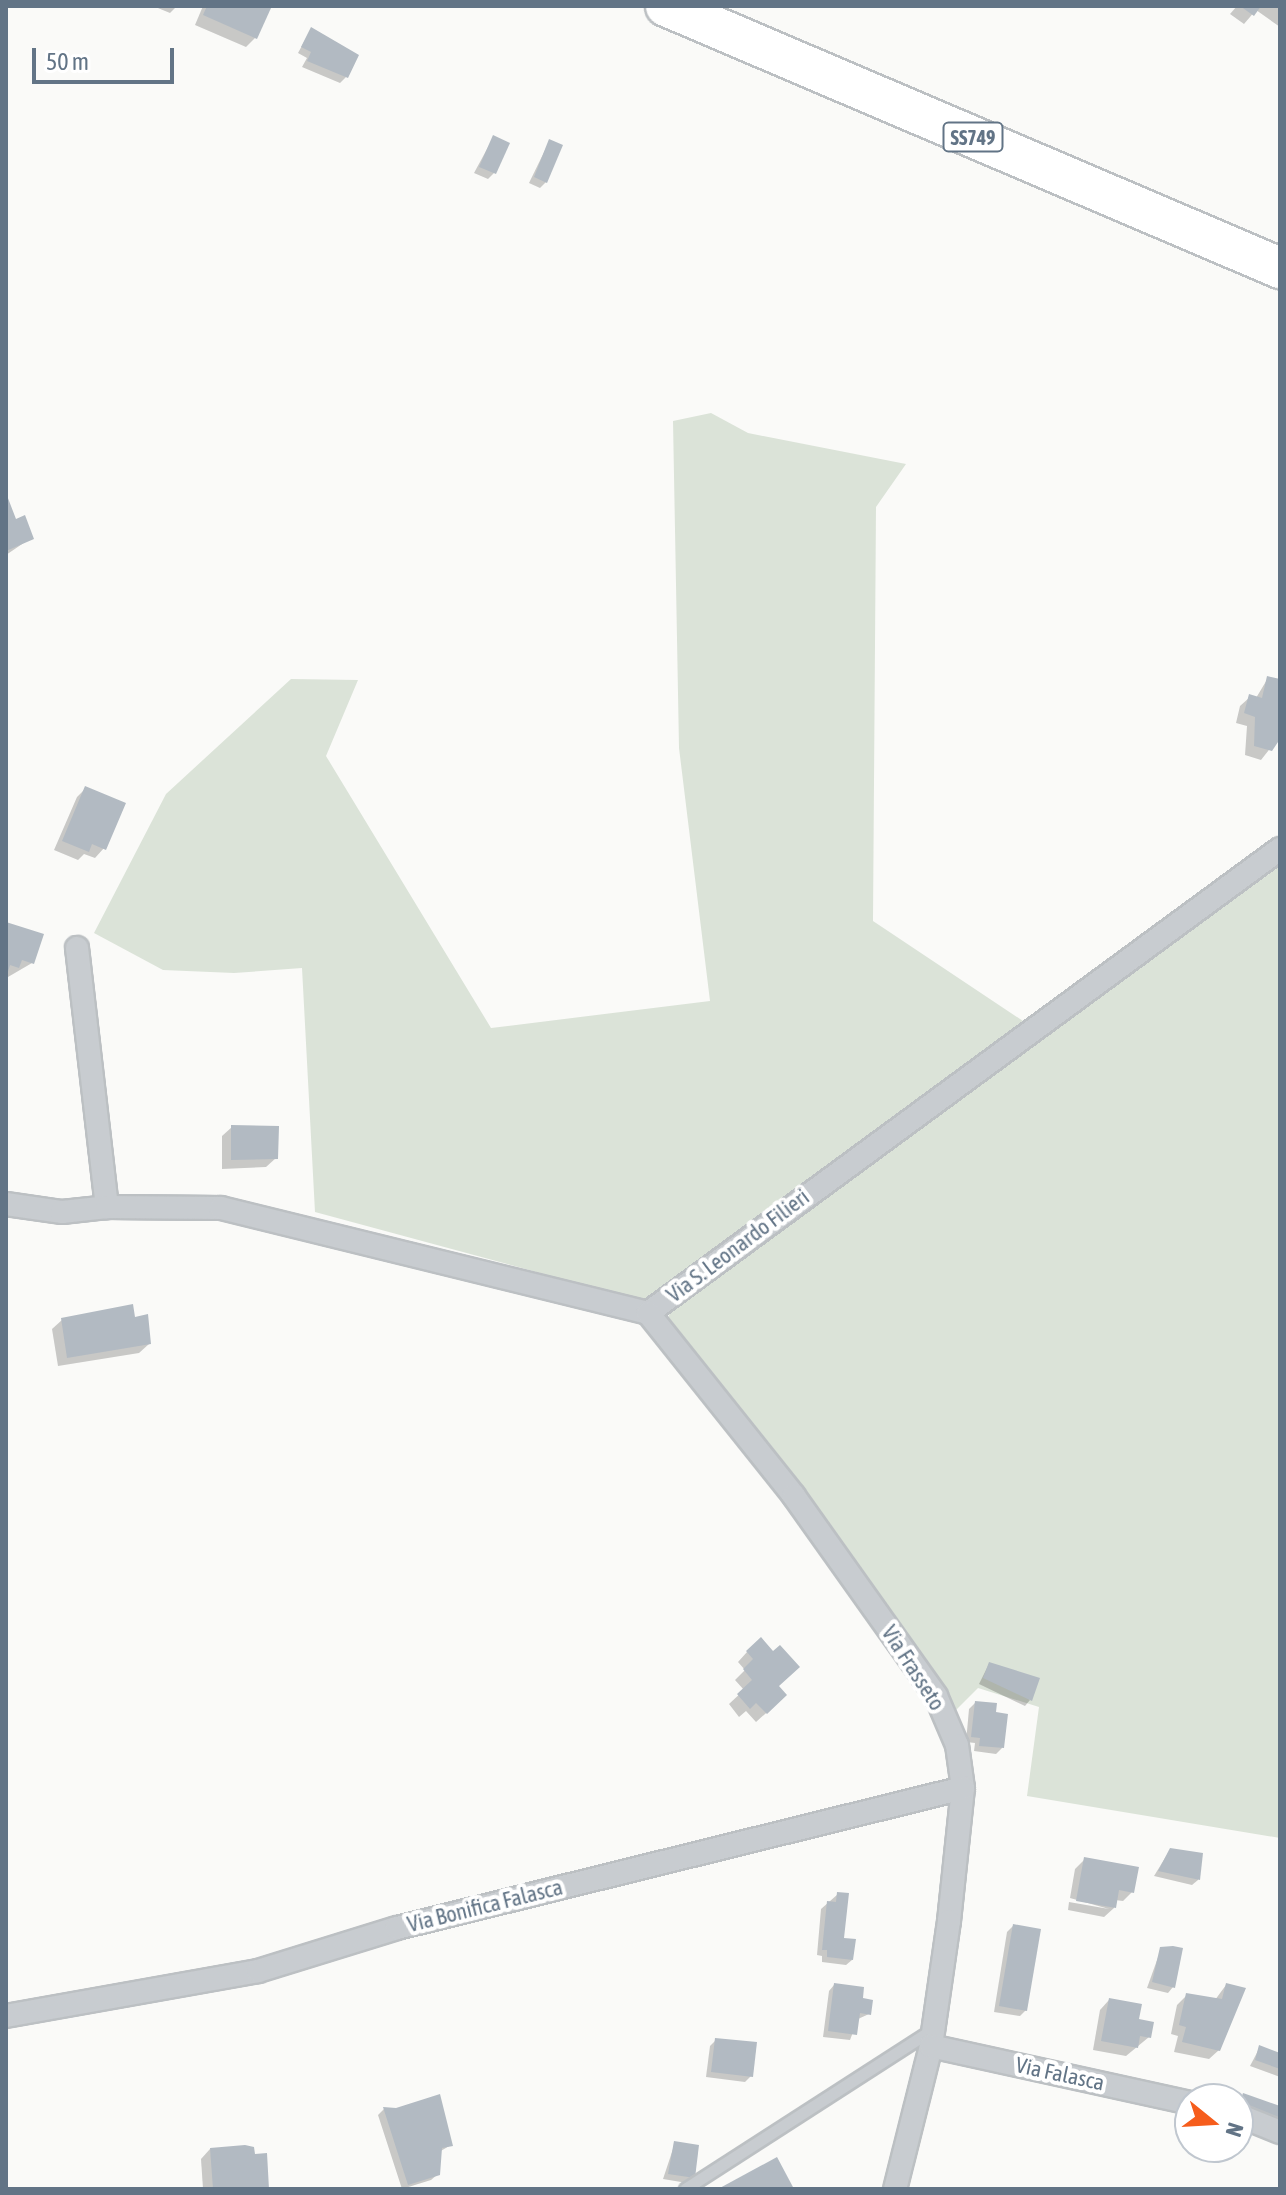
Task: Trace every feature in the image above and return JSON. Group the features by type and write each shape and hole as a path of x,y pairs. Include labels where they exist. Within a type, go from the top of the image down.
{"highway":[{"name":"SS749","path":"666,6 1280,268"}],"street":[{"name":"Via S. Leonardo Filieri","path":"6,1204 62,1212 107,1207 221,1208 648,1313 1280,849"},
{"path":"77,948 107,1207"},
{"name":"Via Frasseto","path":"648,1313 794,1496 936,1696 957,1745 963,1788 932,2037 895,2189"},
{"name":"Via Bonifica Falasca","path":"6,2016 258,1971 397,1928 963,1788"},
{"name":"Via Falasca","path":"932,2037 1174,2099"},
{"path":"1254,2121 1280,2132"}],"lane":[{"path":"685,2189 932,2037"}],"shaded area":[{"path":"711,413 748,433 906,464 876,507 873,921 1023,1021 647,1302 315,1212 302,968 234,973 163,970 94,933 166,794 291,679 358,680 326,756 491,1028 710,1001 679,748 673,421"},
{"path":"1280,866 1280,1838 1027,1796 1039,1707 978,1688 954,1712 667,1321 674,1300 784,1218"}],"building":[{"path":"207,6 271,8 257,39 203,15"},
{"path":"1240,6 1261,6 1254,16"},
{"path":"311,27 359,55 348,78 307,61 311,52 301,47"},
{"path":"493,135 510,143 496,174 479,167"},
{"path":"549,139 563,145 547,183 534,177"},
{"path":"6,493 16,519 25,515 34,539 6,551"},
{"path":"1267,676 1280,679 1280,739 1272,751 1254,746 1255,717 1244,713 1249,694 1262,698"},
{"path":"85,786 126,803 106,850 92,844 89,852 62,841"},
{"path":"6,922 44,934 34,964 22,960 19,968 10,965 7,975"},
{"path":"231,1125 279,1126 278,1159 231,1160"},
{"path":"133,1304 135,1317 148,1314 151,1344 67,1358 61,1318"},
{"path":"761,1637 773,1651 780,1645 800,1667 779,1686 787,1695 767,1714 756,1703 750,1709 737,1694 752,1680 743,1669 753,1659 746,1651"},
{"path":"989,1662 1040,1678 1032,1701 983,1678"},
{"path":"975,1701 997,1703 996,1712 1008,1714 1004,1748 979,1746 980,1738 971,1737"},
{"path":"1170,1848 1203,1853 1200,1880 1158,1871"},
{"path":"1084,1857 1139,1867 1134,1893 1119,1890 1116,1908 1076,1901"},
{"path":"837,1892 849,1893 844,1938 856,1939 853,1960 827,1957 827,1950 822,1950 827,1901 836,1902"},
{"path":"1013,1924 1041,1929 1027,2011 999,2006"},
{"path":"1160,1947 1183,1948 1175,1988 1152,1982"},
{"path":"834,1983 864,1987 863,1998 873,2000 871,2015 860,2013 857,2035 828,2031"},
{"path":"1226,1983 1246,1988 1220,2051 1182,2042 1186,2027 1179,2025 1186,1993 1222,1999"},
{"path":"1109,1998 1142,2004 1139,2019 1154,2022 1151,2038 1140,2036 1138,2048 1101,2041"},
{"path":"715,2038 757,2042 753,2077 711,2072"},
{"path":"1259,2045 1280,2053 1280,2069 1255,2060"},
{"path":"440,2094 453,2146 442,2148 440,2175 408,2185 383,2107 396,2108"},
{"path":"1254,2097 1280,2106 1280,2128 1254,2115"},
{"path":"674,2141 699,2145 695,2178 668,2174"},
{"path":"254,2147 255,2154 267,2153 269,2189 213,2189 210,2148"},
{"path":"777,2157 794,2189 718,2189"}]}
